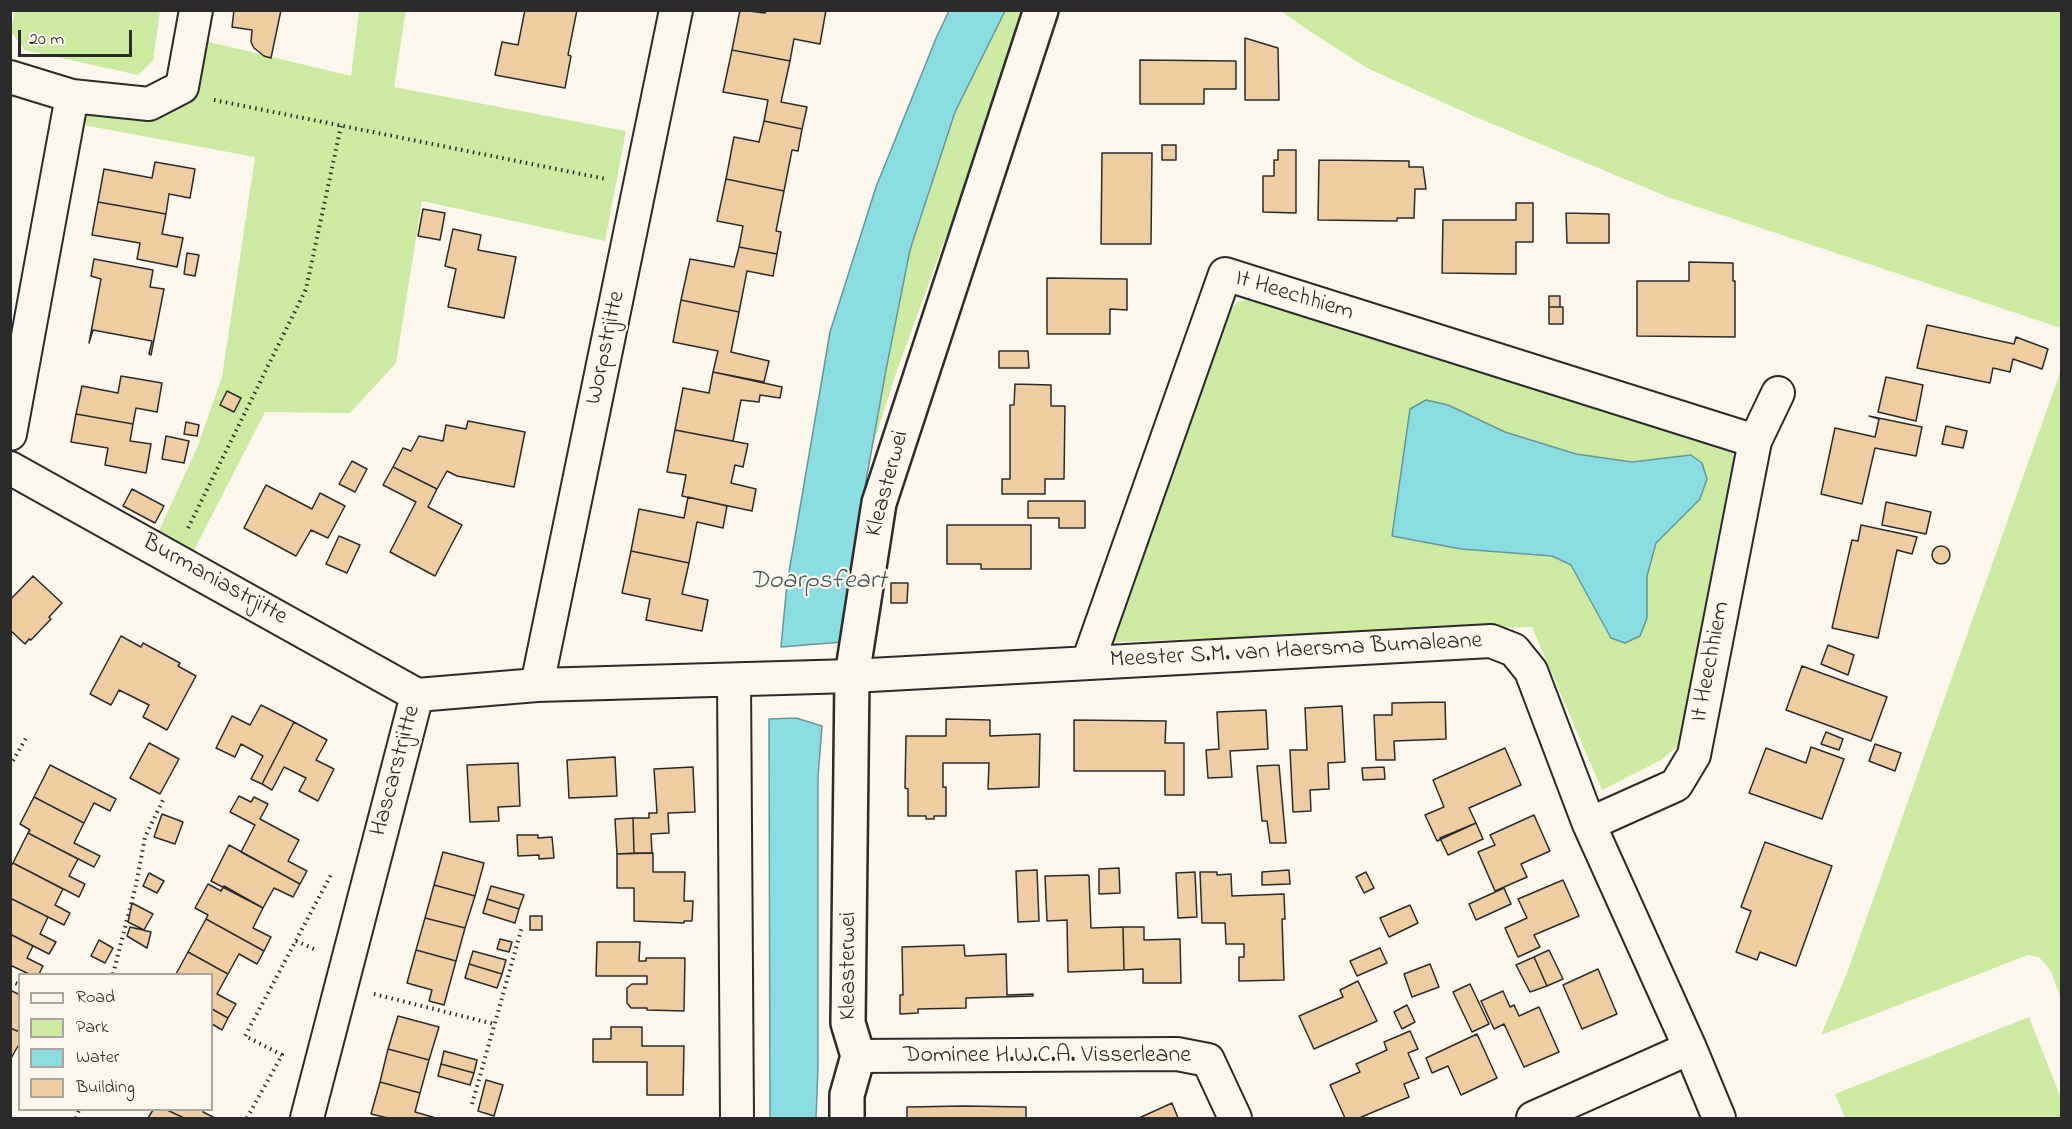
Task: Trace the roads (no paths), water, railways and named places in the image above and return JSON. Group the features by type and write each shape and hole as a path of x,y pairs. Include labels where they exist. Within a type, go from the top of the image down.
{"street":[{"path":"10,76 72,96 149,104 182,87 196,10"},
{"name":"Worpstrjitte","path":"537,685 676,10"},
{"name":"Kleasterwei","path":"858,1056 848,1023 852,676 879,503 1041,10"},
{"path":"10,434 72,96"},
{"name":"It Heechhiem","path":"1088,662 1225,274 1755,441"},
{"name":"It Heechhiem","path":"1589,824 1676,785 1695,754 1755,441 1778,393"},
{"name":"Burmaniastrjitte","path":"10,468 417,695"},
{"name":"Meester S.M. van Haersma Bumaleane","path":"852,676 1491,641 1514,650 1531,671 1589,824 1690,1048 1719,1119"},
{"name":"Hascarstrjitte","path":"307,1119 417,695 537,685 852,676"},
{"path":"734,680 736,1119"},
{"path":"1533,1119 1690,1048"},
{"name":"Dominee H.W.C.A. Visserleane","path":"858,1056 1177,1054 1208,1060 1235,1119"},
{"path":"847,1119 847,1095 858,1056"}],"water":[{"name":"Doarpsfeart","path":"949,11 1005,11 955,112 910,250 856,536 842,642 781,647 787,584 830,332 876,187"},
{"path":"1426,400 1448,405 1505,432 1576,454 1632,462 1691,455 1702,463 1707,479 1700,499 1656,543 1647,576 1647,618 1640,636 1625,643 1611,638 1571,565 1552,556 1461,549 1392,536 1410,409"},
{"path":"796,718 822,726 818,777 816,1118 770,1118 769,719"}]}
